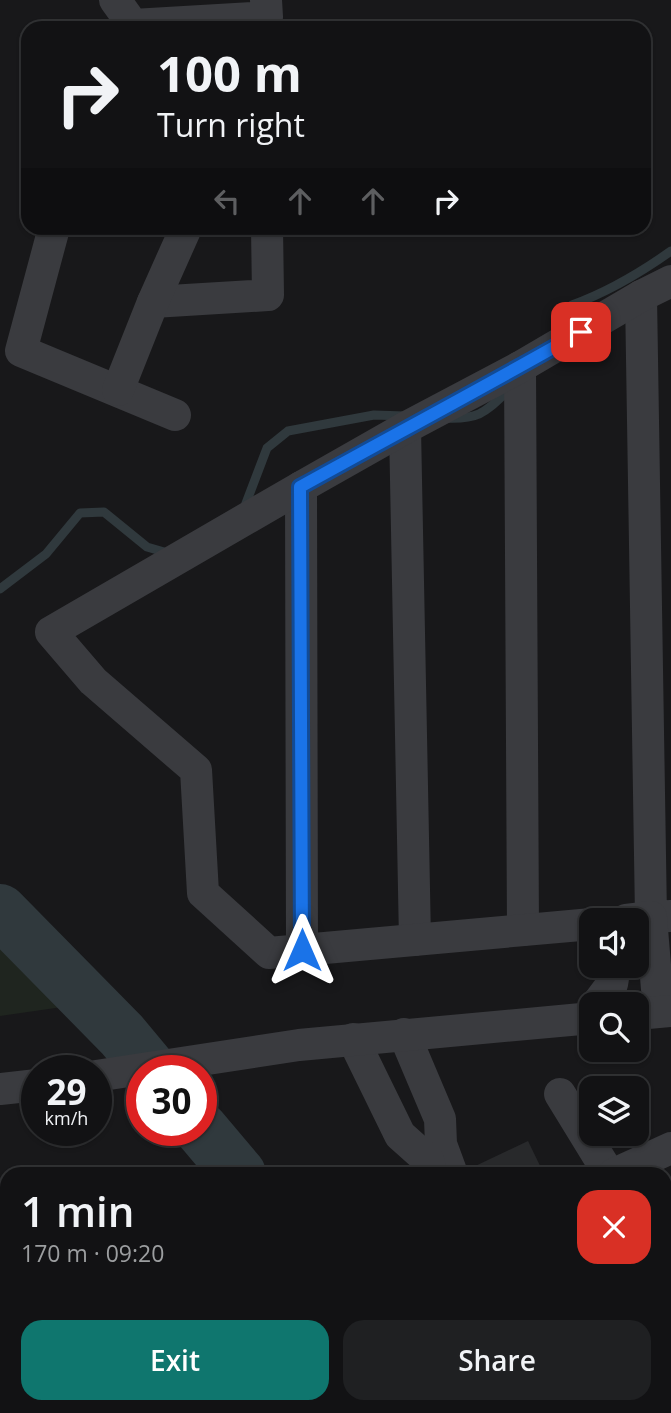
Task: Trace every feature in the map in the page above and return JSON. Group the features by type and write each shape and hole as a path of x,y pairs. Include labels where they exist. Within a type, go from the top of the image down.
{"street":[{"path":"115,0 129,21"},
{"path":"200,21 267,15"},
{"path":"52,235 21,351 175,415"},
{"path":"118,390 153,302 184,235"},
{"path":"153,302 268,295 268,235"},
{"path":"579,925 269,953 202,893 196,770 93,681 51,632 300,487 671,281"},
{"path":"641,296 650,918 657,989 671,1000"},
{"path":"520,367 523,930"},
{"path":"405,428 415,940"},
{"path":"300,487 302,950"},
{"path":"649,1013 671,1011"},
{"path":"112,1074 299,1045 579,1014"},
{"path":"404,1034 440,1119 441,1144 449,1167"},
{"path":"353,1039 400,1135 428,1160 430,1167"},
{"path":"0,1089 21,1086"},
{"path":"560,1094 607,1167"},
{"path":"628,1167 671,1148"}],"shaded area":[{"path":"0,911 90,1003 0,1016"}],"building":[{"path":"528,1141 541,1167 473,1167"}],"waterway":[{"path":"556,333 572,305 623,281 671,251"},
{"path":"444,418 467,417 483,412 513,386"},
{"path":"243,511 267,448 288,431 374,415 405,416"},
{"path":"0,589 46,554 80,513 104,512 147,547 171,554"},
{"path":"0,911 139,1055"},
{"path":"215,1146 233,1167"}],"route":[{"path":"302,950 300,487 581,332"}]}
